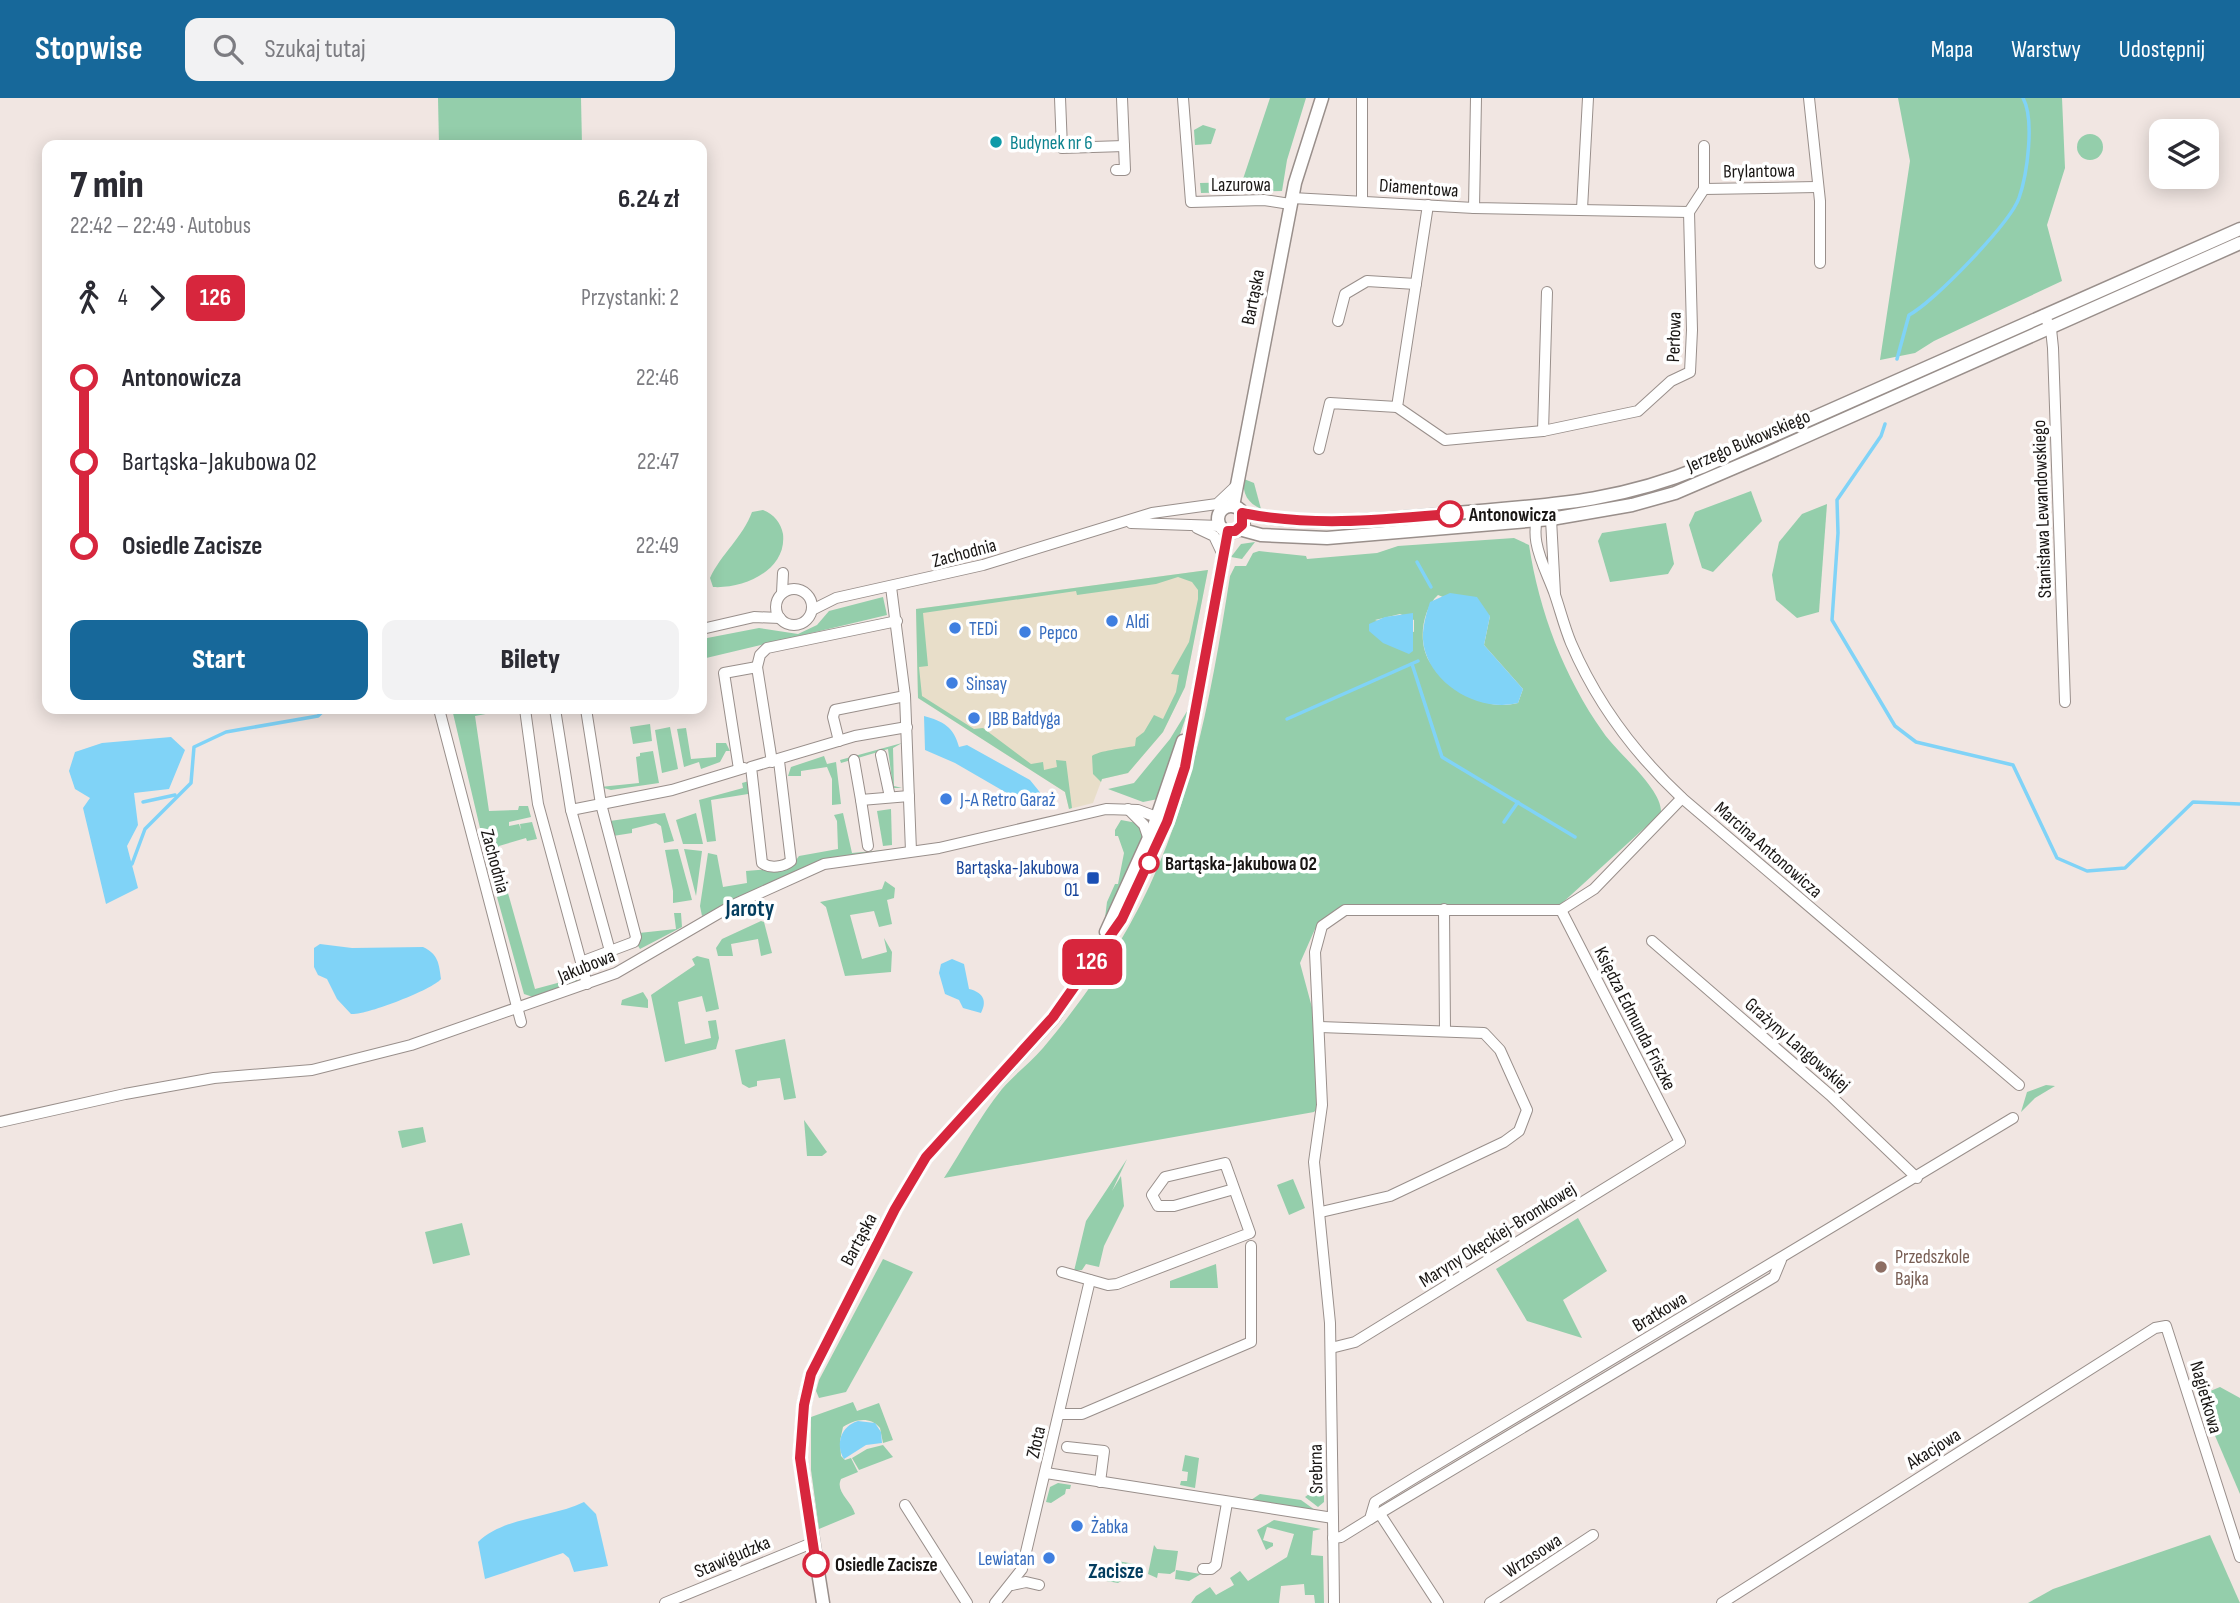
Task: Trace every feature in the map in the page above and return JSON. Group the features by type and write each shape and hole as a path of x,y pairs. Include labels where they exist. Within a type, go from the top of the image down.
{"street":[{"path":"1060,98 1062,152 1124,146"},
{"path":"1115,170 1125,170 1122,98"},
{"name":"Lazurowa","path":"1183,98 1191,202 1291,201"},
{"name":"Bartąska","path":"1233,509 1291,201 1322,98"},
{"name":"Diamentowa","path":"1362,98 1362,201"},
{"name":"Diamentowa","path":"1474,208 1476,98"},
{"path":"1582,209 1588,98"},
{"name":"Brylantowa","path":"1809,98 1816,187 1820,201 1820,263"},
{"path":"1689,212 1704,189 1704,146"},
{"name":"Brylantowa","path":"1704,189 1816,187"},
{"name":"Diamentowa","path":"1291,201 1689,212"},
{"path":"1319,449 1330,403 1397,407 1428,205"},
{"name":"Perłowa","path":"1397,407 1445,440 1543,431 1638,411 1671,381 1690,372 1692,330 1689,212"},
{"name":"Jerzego Bukowskiego","path":"1233,509 1264,517 1343,522 1542,506 1606,498 1666,482 2240,229"},
{"name":"Jerzego Bukowskiego","path":"1229,529 1261,535 1327,538 1551,519 1603,512 1675,493 2240,243"},
{"path":"1338,321 1345,294 1367,281 1416,284"},
{"path":"1543,431 1547,292"},
{"name":"Stanisława Lewandowskiego","path":"2044,315 2050,329 2065,702"},
{"path":"1195,508 1217,504 1237,485 1246,505 1264,517"},
{"path":"1534,521 1542,506 1551,519"},
{"path":"1195,508 1233,509"},
{"name":"Zachodnia","path":"812,610 836,598 995,562 1152,513 1195,508"},
{"path":"1123,522 1229,529 1243,522 1233,509"},
{"path":"1229,529 1218,515 1233,509"},
{"name":"Marcina Antonowicza","path":"1551,519 1555,594"},
{"name":"Marcina Antonowicza","path":"1534,521 1541,564 1555,594 1570,643 1592,688 1632,748 1682,798 2019,1085"},
{"path":"1193,527 1214,536 1224,557 1234,543 1261,535"},
{"name":"Bartąska","path":"823,1603 800,1458 806,1391 817,1363 895,1209 926,1157 1035,1038 1122,919 1162,820 1196,710 1229,529"},
{"path":"891,587 905,696 911,851"},
{"path":"754,617 776,604 788,588 808,596 836,598"},
{"path":"707,628 754,617 780,618 789,624 801,624 812,610 808,596"},
{"path":"776,604 780,618"},
{"path":"751,767 762,863 769,866 786,865 791,861 776,762 757,667 760,655 767,648 897,621"},
{"path":"739,769 724,673 757,667"},
{"path":"839,741 833,717 835,710 905,696"},
{"name":"Zachodnia","path":"440,714 521,1023"},
{"path":"526,714 537,799 587,985"},
{"path":"556,714 571,810 610,951"},
{"path":"581,961 635,942 636,937 601,804 587,714"},
{"path":"571,810 672,790 739,769 776,762 839,741 907,727"},
{"path":"881,755 890,797"},
{"path":"853,760 868,846"},
{"path":"861,800 909,796"},
{"path":"1445,1030 1444,909 1561,910 1594,889 1682,798"},
{"name":"Jakubowa","path":"0,1122 201,1080 312,1070 411,1045 587,985 655,952 758,892 813,867 841,859 911,851 1107,809 1127,809 1162,820"},
{"path":"1127,809 1144,825 1149,840"},
{"name":"Bartąska","path":"1099,952 1149,840 1162,820"},
{"name":"Srebrna","path":"1046,1473 1333,1518 1331,1348 1321,1212 1314,1162 1322,1105 1316,941 1327,921 1346,910 1444,909"},
{"name":"Księdza Edmunda Friszke","path":"1561,910 1680,1142"},
{"name":"Grażyny Langowskiej","path":"1652,941 1830,1095 1917,1178"},
{"path":"1320,1027 1484,1033 1500,1050 1527,1110 1519,1131 1504,1142 1390,1196 1321,1212"},
{"path":"1333,1538 1341,1537 1375,1517 1504,1436 1774,1277 1781,1259 2013,1118"},
{"name":"Maryny Okęckiej-Bromkowej","path":"1331,1348 1354,1342 1680,1142"},
{"path":"1062,1272 1117,1284 1250,1233 1225,1163 1166,1177 1152,1195 1158,1206 1174,1206 1234,1189"},
{"path":"1060,1414 1079,1415 1251,1342 1251,1246"},
{"name":"Złota","path":"995,1603 1012,1585 1022,1569 1090,1280"},
{"name":"Nagietkowa","path":"2166,1326 2240,1557"},
{"name":"Akacjowa","path":"1722,1603 2155,1328 2166,1326"},
{"path":"1067,1447 1104,1451 1100,1482"},
{"path":"1203,1569 1211,1569 1216,1565 1227,1503"},
{"path":"905,1506 967,1603"},
{"path":"1375,1517 1438,1603"},
{"path":"1333,1518 1334,1603"},
{"name":"Wrzosowa","path":"1490,1603 1593,1535"},
{"name":"Stawigudzka","path":"665,1603 812,1543"},
{"path":"1012,1585 1039,1585"}],"shaded area":[{"path":"1208,570 1185,687 1163,732 1128,773 1102,779 1093,803 1069,809 1065,792 918,698 916,609"}],"green space":[{"path":"438,98 581,98 582,140 439,140"},
{"path":"1270,98 1306,98 1287,160 1282,191 1201,193 1200,183 1242,182"},
{"path":"1898,98 2062,98 2065,168 2047,225 2062,281 1934,341 1915,353 1880,360 1910,161"},
{"path":"1203,125 1216,129 1211,144 1195,145 1194,130"},
{"path":"2090,134 2099,138 2103,147 2099,156 2090,160 2081,156 2077,147 2081,138"},
{"path":"1244,479 1254,483 1261,509 1247,497"},
{"path":"1751,491 1762,521 1713,572 1702,568 1689,525 1695,512"},
{"path":"1827,504 1819,612 1797,618 1776,600 1772,575 1779,542 1802,514"},
{"path":"763,510 774,516 782,530 782,547 778,558 771,567 750,581 713,587 710,578 752,512"},
{"path":"1666,523 1674,564 1668,574 1610,582 1598,541 1602,533"},
{"path":"1514,538 1529,545 1547,619 1576,689 1603,732 1655,793 1661,813 1560,905 1332,913 1315,929 1300,963 1317,1026 1318,1108 1314,1112 944,1178 994,1099 1043,1048 1089,988 1129,926 1150,885 1183,799 1195,756 1215,666 1230,576 1235,566 1246,566 1253,553 1259,551 1306,556 1307,559 1377,553 1398,546","holes":["1438,595 1490,616 1484,645 1523,689 1518,703 1491,704 1432,665 1424,649 1423,629 1428,610","1400,614 1414,620 1414,632 1375,620"]},
{"path":"1255,542 1242,559 1231,557 1241,544"},
{"path":"1208,570 1185,687 1163,732 1128,773 1102,779 1101,782 1093,774 1092,756 1135,746 1136,738 1144,732 1154,715 1163,719 1176,692 1179,675 1171,674 1189,642 1198,599 1198,590 1192,582 1178,577 1156,584 1077,595 1076,591 923,613 928,666 919,667 922,696 974,729 983,728 1031,764 1043,762 1044,770 1057,767 1056,760 1066,761 1072,808 1069,809 1065,792 918,698 916,609"},
{"path":"883,597 887,615 707,658 707,638 759,628 798,634 817,625 829,611"},
{"path":"1189,708 1158,799 1143,802 1108,789 1134,783 1170,739"},
{"path":"453,714 486,714 475,716 489,811 518,810 519,806 528,806 531,817 509,822 509,826 519,824 521,830 520,824 532,822 537,839 527,841 526,838 499,846 497,854 535,989 576,978 578,982 533,997 524,994 492,879"},
{"path":"650,724 652,741 633,744 630,727"},
{"path":"670,727 678,769 662,773 655,730"},
{"path":"686,728 691,759 716,757 716,743 726,743 730,751 726,751 720,762 701,769 699,762 684,767 677,729"},
{"path":"902,743 893,748 894,786 902,788 893,788 888,749 841,763 840,760"},
{"path":"653,751 659,783 611,790 600,787 639,783 636,757 640,756 640,753"},
{"path":"824,756 827,764 836,762 841,804 832,805 832,779 827,767 801,771 801,776 788,776 791,767"},
{"path":"749,781 748,794 711,800 716,841 707,842 699,800 743,788 742,783"},
{"path":"891,809 892,845 883,846 877,811"},
{"path":"665,813 674,841 664,843 661,826 656,823 632,829 632,833 613,836 610,821"},
{"path":"696,813 703,844 683,844 676,820"},
{"path":"843,813 852,853 905,848 821,861 702,916 700,906 708,853 717,855 723,887 747,883 746,871 791,867 799,856 838,849 837,821 834,815"},
{"path":"1121,820 1137,823 1145,834 1104,926 1107,902 1115,884 1118,884 1124,853 1118,836 1115,836 1115,830"},
{"path":"678,849 692,900 673,903 665,850"},
{"path":"684,849 702,851 696,896 695,892"},
{"path":"885,881 895,888 894,898 887,900 892,924 879,927 874,911 850,915 862,959 887,952 884,938 892,952 891,972 845,976 826,907 820,902 882,889"},
{"path":"763,899 759,910 745,917 741,916 738,911"},
{"path":"674,913 681,913 682,927 640,949 637,944 639,933 676,929"},
{"path":"764,922 772,953 761,956 758,939 731,944 733,956 718,956 716,948 722,939"},
{"path":"697,956 709,959 719,1009 706,1012 702,996 678,1002 685,1044 711,1038 708,1021 716,1020 719,1038 716,1049 665,1062 651,995 695,965 692,959"},
{"path":"643,992 648,1000 648,1008 621,1005 622,1000"},
{"path":"785,1039 796,1098 784,1100 780,1078 757,1081 757,1086 749,1088 742,1084 735,1050"},
{"path":"2046,1085 2055,1086 2035,1098 2021,1112 2027,1092"},
{"path":"804,1120 827,1152 822,1156 807,1156"},
{"path":"423,1127 426,1142 402,1148 398,1131"},
{"path":"1127,1159 1112,1191 1121,1176 1124,1206 1104,1246 1099,1267 1086,1264 1082,1270 1074,1271 1086,1221"},
{"path":"1293,1179 1305,1208 1289,1215 1277,1185"},
{"path":"1578,1218 1607,1271 1563,1300 1582,1338 1527,1321 1496,1269"},
{"path":"462,1223 470,1255 433,1264 425,1232"},
{"path":"883,1259 913,1272 846,1392 819,1398 816,1391 819,1380"},
{"path":"1216,1264 1218,1288 1170,1288 1170,1281"},
{"path":"2220,1387 2240,1398 2240,1494 2198,1396"},
{"path":"853,1402 857,1411 879,1403 893,1440 883,1443 880,1428 867,1420 852,1422 843,1427 841,1456 845,1460 851,1458 858,1472 841,1479 840,1488 855,1514 819,1529 811,1470 811,1417"},
{"path":"883,1445 893,1457 859,1470 852,1458 867,1449"},
{"path":"1185,1455 1199,1458 1195,1488 1180,1485 1181,1481 1187,1481 1188,1472 1182,1471"},
{"path":"1058,1483 1071,1485 1070,1489 1066,1489 1065,1494 1051,1503 1046,1502 1050,1487"},
{"path":"1324,1483 1324,1502 1318,1507 1305,1497"},
{"path":"1260,1494 1301,1500 1315,1510 1251,1500"},
{"path":"1274,1520 1321,1529 1313,1531 1311,1555 1323,1556 1324,1603 1315,1603 1314,1595 1305,1595 1304,1584 1281,1586 1279,1603 1191,1603 1196,1596 1210,1587 1216,1595 1234,1585 1230,1578 1240,1571 1248,1581 1287,1557 1294,1534 1267,1527 1263,1540 1273,1543 1273,1546 1266,1550 1257,1530"},
{"path":"2210,1535 2240,1603 2028,1603 2053,1589"},
{"path":"1154,1545 1157,1549 1178,1551 1175,1571 1170,1574 1158,1573 1157,1578 1148,1574"},
{"path":"1117,1561 1135,1564 1131,1574 1118,1583 1101,1580 1101,1573"},
{"path":"1176,1570 1201,1574 1189,1581 1175,1579"}],"water":[{"path":"1450,593 1477,597 1490,616 1484,645 1523,689 1518,703 1489,704 1475,700 1450,686 1431,664 1423,638 1426,614 1430,602"},
{"path":"1413,613 1413,651 1409,654 1383,643 1369,631 1369,624 1385,617"},
{"path":"924,716 947,726 954,734 959,747 967,745 1030,780 1047,801 1036,810 955,763 925,750"},
{"path":"171,737 185,750 169,789 134,793 138,825 127,846 138,888 106,904 83,808 90,798 75,789 69,771 75,752 102,743"},
{"path":"320,944 352,948 423,947 437,960 441,979 398,1001 351,1014 337,999 327,979 318,975 314,967 314,948"},
{"path":"952,959 964,964 969,989 977,992 984,1000 981,1013 963,1008 959,1000 945,994 939,973 941,964"},
{"path":"858,1421 875,1423 881,1432 882,1443 866,1445 844,1459 840,1447 841,1436 847,1427"},
{"path":"584,1502 596,1514 608,1566 574,1572 569,1558 563,1553 485,1579 478,1542 488,1534 500,1527"}],"waterway":[{"path":"1897,359 1909,315 1935,295 1970,261 2013,210 2019,198 2025,176 2029,133 2027,108 2023,98"},
{"path":"1885,424 1881,436 1837,500 1838,533 1832,620 1895,726 1916,742 2013,765 2057,858 2087,871 2125,868 2193,802 2240,804"},
{"path":"1417,562 1431,587"},
{"path":"1287,719 1418,661"},
{"path":"1412,664 1442,757 1575,837"},
{"path":"132,864 145,829 191,783 194,747 226,732 320,714"},
{"path":"143,802 175,795"},
{"path":"1504,822 1518,802"}],"bus line":[{"name":"126","path":"816,1564 800,1458 804,1405 811,1374 895,1209 926,1157 1053,1017 1122,919 1167,822 1185,767 1228,531 1239,529 1244,517 1242,513 1307,522 1450,514"}],"place":[{"name":"Budynek nr 6","path":"996,142"},
{"name":"Antonowicza","path":"1450,514"},
{"name":"Aldi","path":"1112,621"},
{"name":"TEDi","path":"955,628"},
{"name":"Pepco","path":"1025,632"},
{"name":"Sinsay","path":"952,683"},
{"name":"JBB Bałdyga","path":"974,718"},
{"name":"J-A Retro Garaż","path":"946,799"},
{"name":"Bartąska-Jakubowa 02","path":"1149,863"},
{"name":"Bartąska-Jakubowa 01","path":"1093,878"},
{"name":"Przedszkole Bajka","path":"1881,1267"},
{"name":"Żabka","path":"1077,1526"},
{"name":"Lewiatan","path":"1049,1558"},
{"name":"Osiedle Zacisze","path":"816,1564"}],"district":[{"name":"Jaroty","path":"750,908"},
{"name":"Zacisze","path":"1116,1571"}]}
